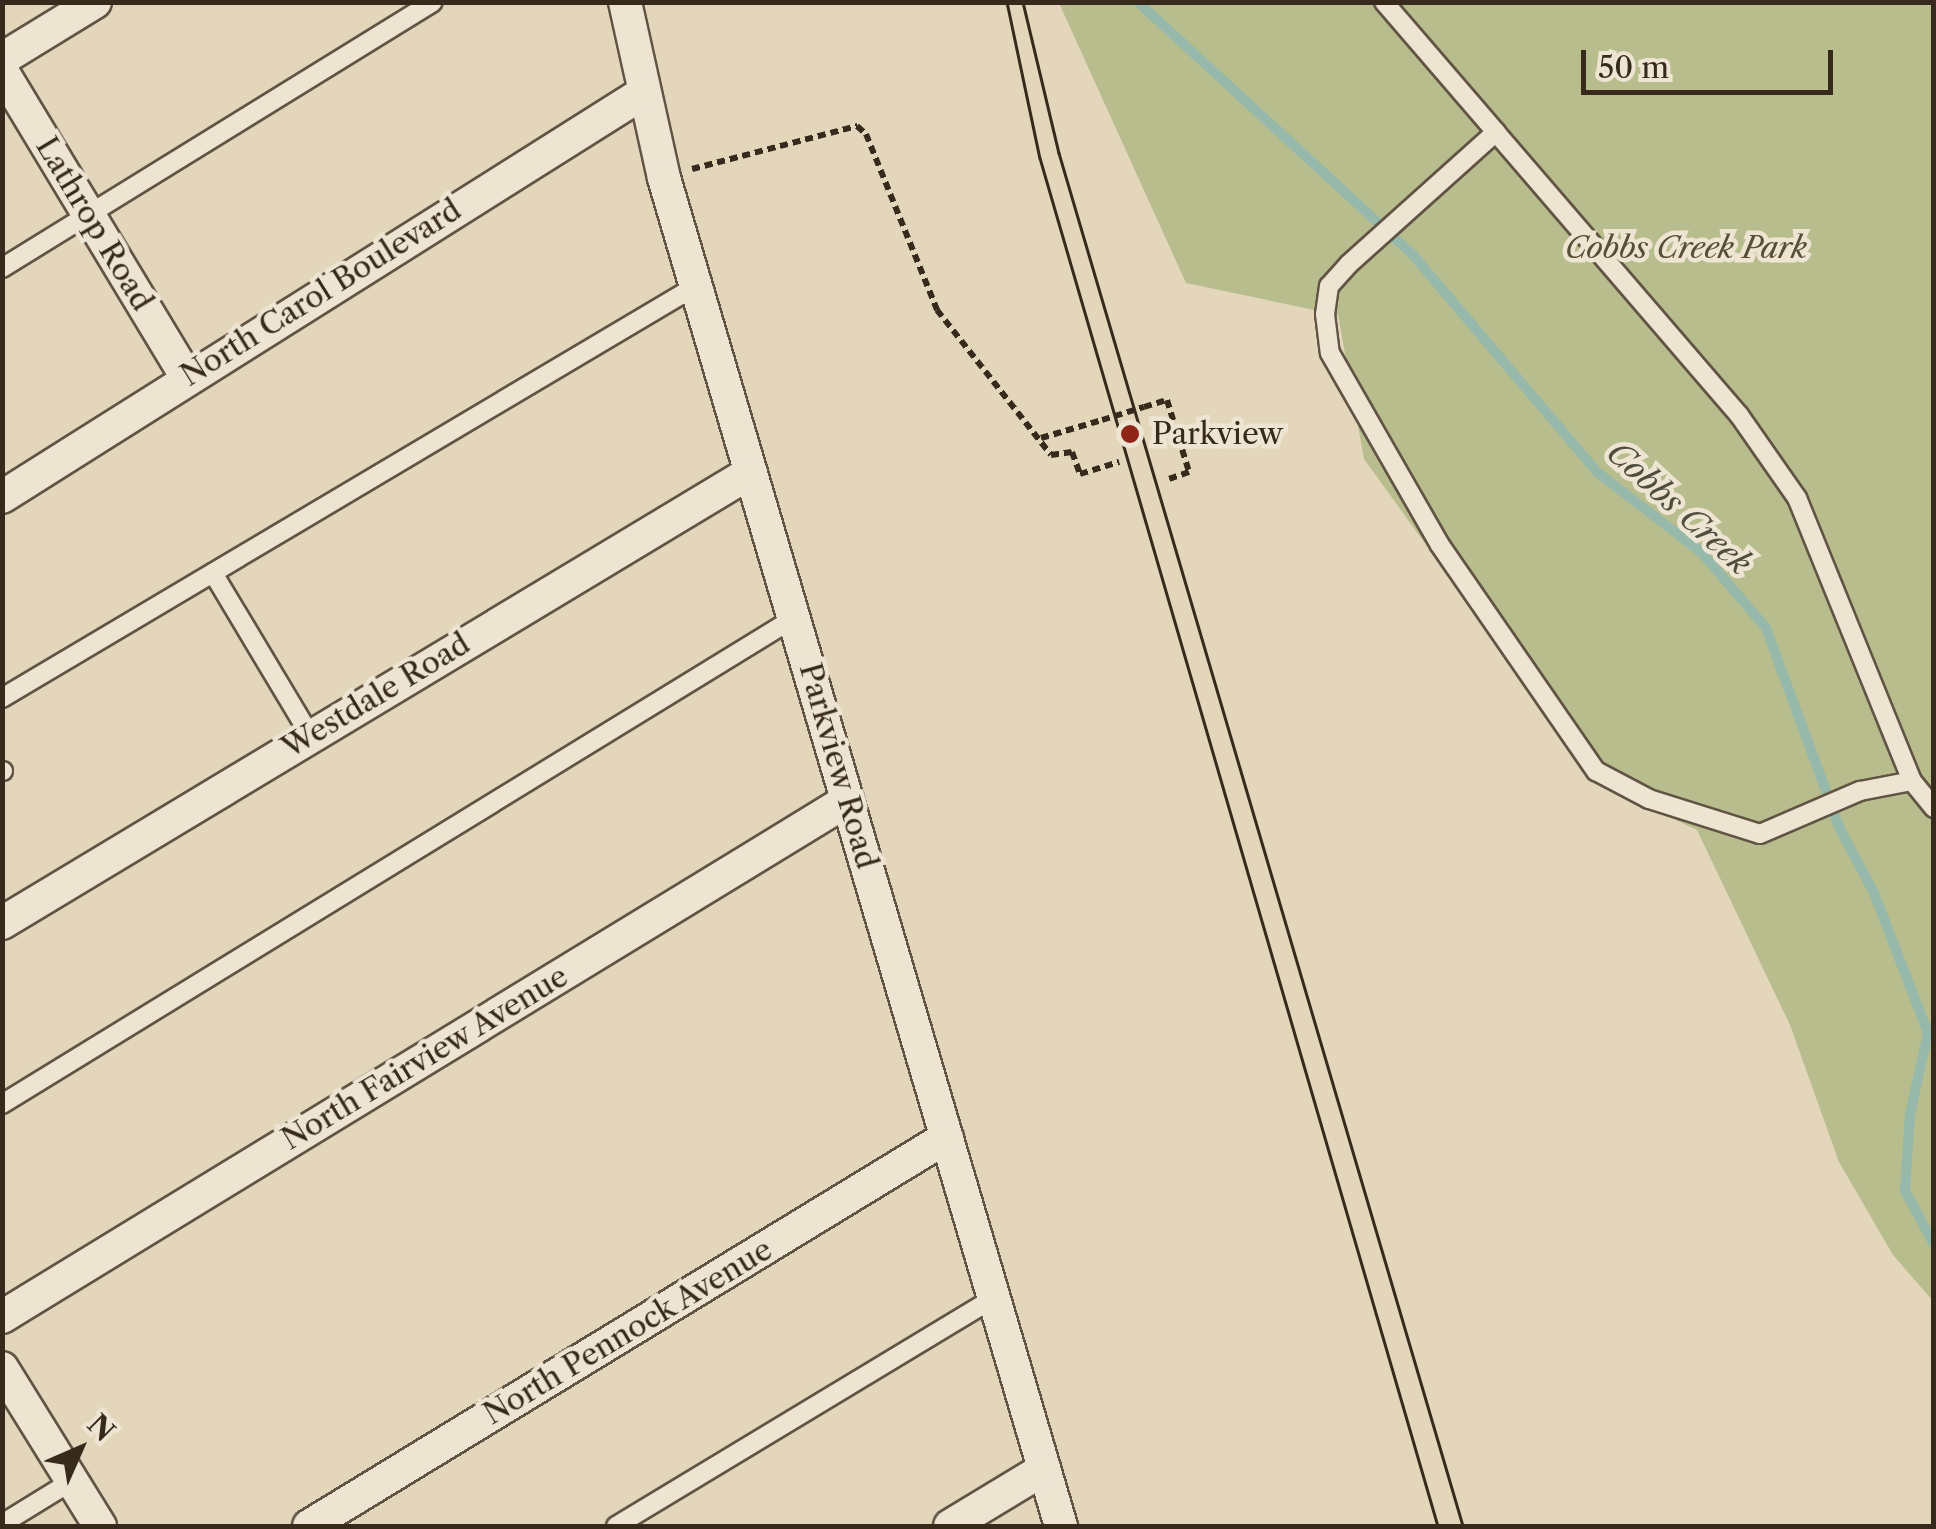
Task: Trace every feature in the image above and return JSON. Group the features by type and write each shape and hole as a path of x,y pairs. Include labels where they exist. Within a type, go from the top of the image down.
{"street":[{"path":"2,59 95,2"},
{"name":"Parkview Road","path":"625,2 664,178 1061,1526"},
{"name":"Lathrop Road","path":"2,72 186,376"},
{"name":"North Carol Boulevard","path":"2,497 186,376 643,93"},
{"name":"Westdale Road","path":"2,922 751,472"},
{"name":"North Fairview Avenue","path":"2,1317 848,800"},
{"name":"North Pennock Avenue","path":"309,1526 947,1137"},
{"path":"2,1368 100,1526"},
{"path":"950,1526 1044,1469"}],"lane":[{"path":"2,268 433,2"},
{"path":"1384,2 1739,416 1797,498 1912,782 1934,808"},
{"path":"1496,132 1349,264 1330,286 1324,314 1330,353 1440,544 1596,771 1649,799 1760,834 1798,822 1860,791 1912,782"},
{"path":"2,698 696,286"},
{"path":"214,573 310,736"},
{"path":"2,1104 794,618"},
{"path":"616,1526 994,1298"},
{"path":"2,1524 72,1481"}],"path":[{"path":"664,178 857,126 866,134 937,310 1052,455 1072,452 1080,474 1119,462"},
{"path":"1041,438 1167,400 1189,472 1168,479"}],"green space":[{"name":"Cobbs Creek Park","path":"1059,3 1933,3 1933,1301 1893,1255 1839,1162 1790,1025 1697,830 1599,784 1364,459 1338,315 1186,283"}],"waterway":[{"name":"Cobbs Creek","path":"1138,2 1413,255 1597,472 1702,553 1766,628 1840,829 1874,893 1928,1033 1910,1114 1905,1191 1934,1244"}],"tram line":[{"path":"1007,2 1040,158 1438,1526"},
{"path":"1023,2 1059,153 1463,1526"}],"place":[{"name":"Parkview","path":"1130,434"}]}
